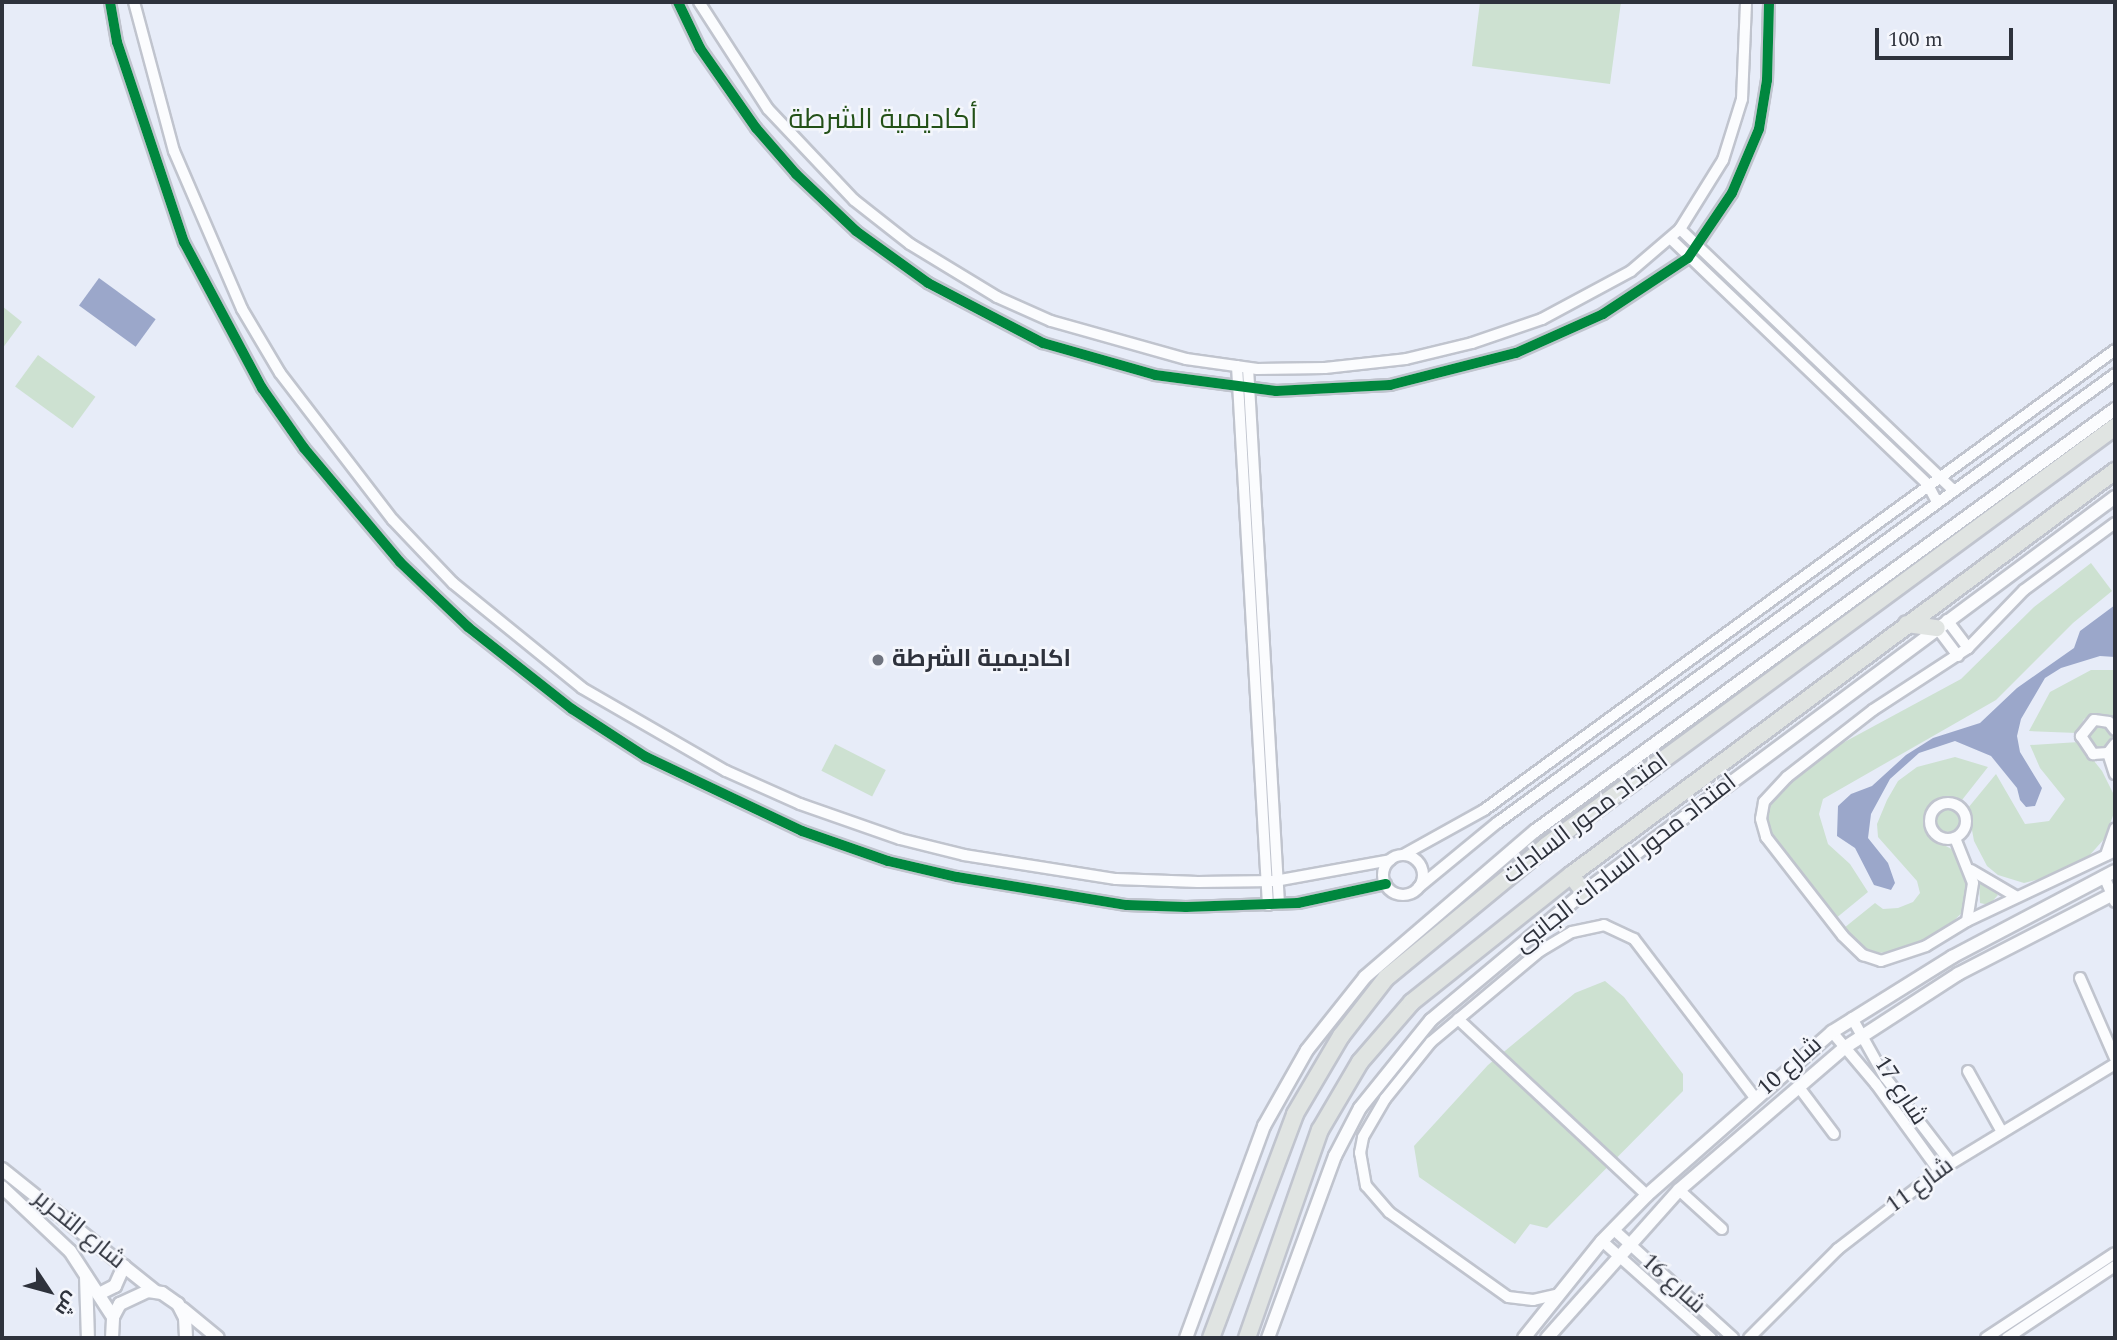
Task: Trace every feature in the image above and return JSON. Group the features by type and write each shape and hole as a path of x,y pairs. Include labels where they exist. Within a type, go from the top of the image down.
{"main road":[{"name":"امتداد محور السادات","path":"1212,1338 1296,1114 1341,1036 1387,978 1546,846 2115,427"},
{"name":"امتداد محور السادات","path":"1247,1338 1315,1143 1360,1062 1422,993 1571,875 2115,471"},
{"path":"1907,624 1942,624"},
{"path":"1571,875 1584,892"}],"street":[{"path":"110,2 117,42 149,146 184,242 223,322 304,448 431,594 572,709 692,781 799,830 888,861 1050,895 1127,905 1273,905 1348,895 1386,884"},
{"path":"134,2 174,151 242,309 280,373 335,450 453,583 582,688 703,759 806,807 900,839 1012,863 1116,879 1270,881 1390,860 1403,855 1483,810 2115,350"},
{"path":"678,2 700,48 756,128 796,174 856,231 928,283 1037,341 1155,375 1243,387 1340,390 1450,373 1576,328 1688,258 1698,248 1732,192 1759,129 1768,80 1769,2"},
{"path":"699,2 768,109 854,200 949,269 1044,318 1104,339 1242,367 1325,368 1406,359 1472,343 1575,303 1623,276 1671,239 1718,171 1734,132 1744,82 1746,2"},
{"path":"1680,229 1953,490"},
{"path":"1671,239 1928,485 1937,502"},
{"path":"223,322 242,309"},
{"path":"1037,341 1044,318"},
{"path":"1242,367 1273,905"},
{"path":"1390,860 1384,872 1386,884 1402,895 1419,887 1497,823 2115,374"},
{"path":"1186,1338 1264,1126 1320,1030 1381,960 1535,831 2115,409"},
{"name":"امتداد محور السادات الجانبى","path":"1268,1338 1335,1156 1367,1099 1431,1020 1584,892 1942,624 2109,505 2115,497"},
{"path":"2115,523 2024,590 1958,656 1873,710 1787,777 1764,802 1761,819 1771,844 1863,955 1881,961 1900,958 2017,897 2111,853 2115,829"},
{"path":"1942,624 1968,648"},
{"path":"1942,624 1958,656"},
{"path":"2115,730 2102,719 2083,729 2087,750 2111,748 2115,774"},
{"path":"692,781 703,759"},
{"path":"799,830 806,807"},
{"path":"1955,838 1971,870 1973,896 1967,922"},
{"path":"1403,855 1414,859 1422,869 1419,887"},
{"path":"1971,870 2017,897"},
{"path":"2109,874 2114,896"},
{"name":"شارع 10","path":"1524,1338 1602,1241 1647,1195 1832,1032 1952,957 2109,874"},
{"name":"شارع 10","path":"1547,1338 1679,1190 1844,1048 2012,944 2114,896"},
{"path":"1559,1294 1533,1300 1508,1297 1389,1212 1366,1186 1360,1153 1371,1122 1406,1071 1458,1019 1555,941 1587,926 1620,930 1644,952 1755,1098"},
{"path":"2080,978 2115,1058"},
{"name":"شارع 17","path":"1852,1018 1864,1034 1885,1077 1951,1163"},
{"path":"1458,1019 1647,1195"},
{"name":"شارع 17","path":"1832,1032 1876,1084 1939,1171"},
{"name":"شارع 11","path":"1749,1338 1838,1249 1939,1171 2115,1064"},
{"path":"1968,1071 2002,1132"},
{"path":"1798,1086 1834,1133"},
{"name":"شارع التحرير","path":"2,1169 156,1292 178,1304 218,1338"},
{"name":"شارع التحرير","path":"2,1187 53,1232 85,1272 113,1317"},
{"path":"1679,1190 1722,1228"},
{"name":"شارع 16","path":"1613,1229 1733,1338"},
{"name":"شارع 16","path":"1602,1241 1711,1338"},
{"path":"1986,1338 2115,1253"},
{"path":"99,1294 115,1286 124,1266"},
{"path":"2007,1338 2115,1266"},
{"path":"85,1272 88,1338"},
{"path":"2104,1273 2115,1278"},
{"path":"111,1338 113,1317 126,1298 156,1292"},
{"path":"178,1304 185,1318 186,1338"}],"green space":[{"path":"1480,2 1621,2 1610,84 1472,66"},
{"path":"2,306 22,322 2,349"},
{"path":"38,355 95,397 73,428 15,387"},
{"path":"2091,563 2112,591 2073,623 1996,700 1823,799 1819,814 1828,844 1850,864 1868,892 1835,919 1765,827 1769,799 1813,759 1961,679 2034,607"},
{"path":"2091,670 2115,670 2115,716 2096,713 2084,719 2077,733 2029,731 2050,692"},
{"path":"2100,726 2109,729 2112,738 2109,747 2100,750 2091,747 2088,738 2091,729"},
{"path":"2079,742 2102,771 2114,795 2115,810 2105,838 2088,857 2044,878 2024,883 1998,875 1987,866 1974,841 1968,808 1996,774 2025,824 2049,821 2065,799 2040,768 2030,745"},
{"path":"835,744 886,770 872,797 821,771"},
{"path":"1955,757 1988,767 1962,800 1943,799 1934,804 1926,814 1925,825 1929,837 1959,853 1969,880 1967,908 1944,930 1906,952 1870,953 1844,928 1875,903 1883,909 1898,908 1913,902 1920,893 1917,881 1878,837 1877,824 1887,800 1898,781 1917,767"},
{"path":"1949,806 1958,810 1962,819 1958,828 1949,832 1940,828 1936,819 1940,810"},
{"path":"1979,879 1998,895 1989,905 1980,903"},
{"path":"1605,981 1624,997 1683,1074 1683,1091 1547,1228 1530,1224 1515,1244 1419,1177 1414,1146 1488,1065 1575,993"}],"water":[{"path":"99,278 156,319 136,347 79,306"},
{"path":"2115,605 2115,657 2100,656 2061,668 2045,678 2021,719 2017,736 2020,752 2042,788 2035,806 2026,807 2020,800 2017,788 1991,756 1955,741 1919,753 1890,779 1871,814 1868,838 1888,863 1895,883 1891,890 1874,885 1855,848 1837,836 1838,806 1851,794 1872,786 1906,755 1933,738 1980,723 2017,688 2074,648 2080,631"}],"cycle path":[{"path":"110,2 117,42 184,242 262,388 304,448 400,562 468,627 572,709 646,757 802,831 888,861 957,877 1127,905 1186,907 1298,903 1386,884"},
{"path":"678,2 700,48 756,128 796,174 856,231 928,283 1043,343 1155,375 1276,391 1390,385 1516,353 1603,314 1688,258 1732,193 1759,129 1767,80 1769,2"}],"place":[{"name":"اكاديمية الشرطة","path":"878,660"}],"district":[{"name":"أكاديمية الشرطة","path":"883,120"}]}
